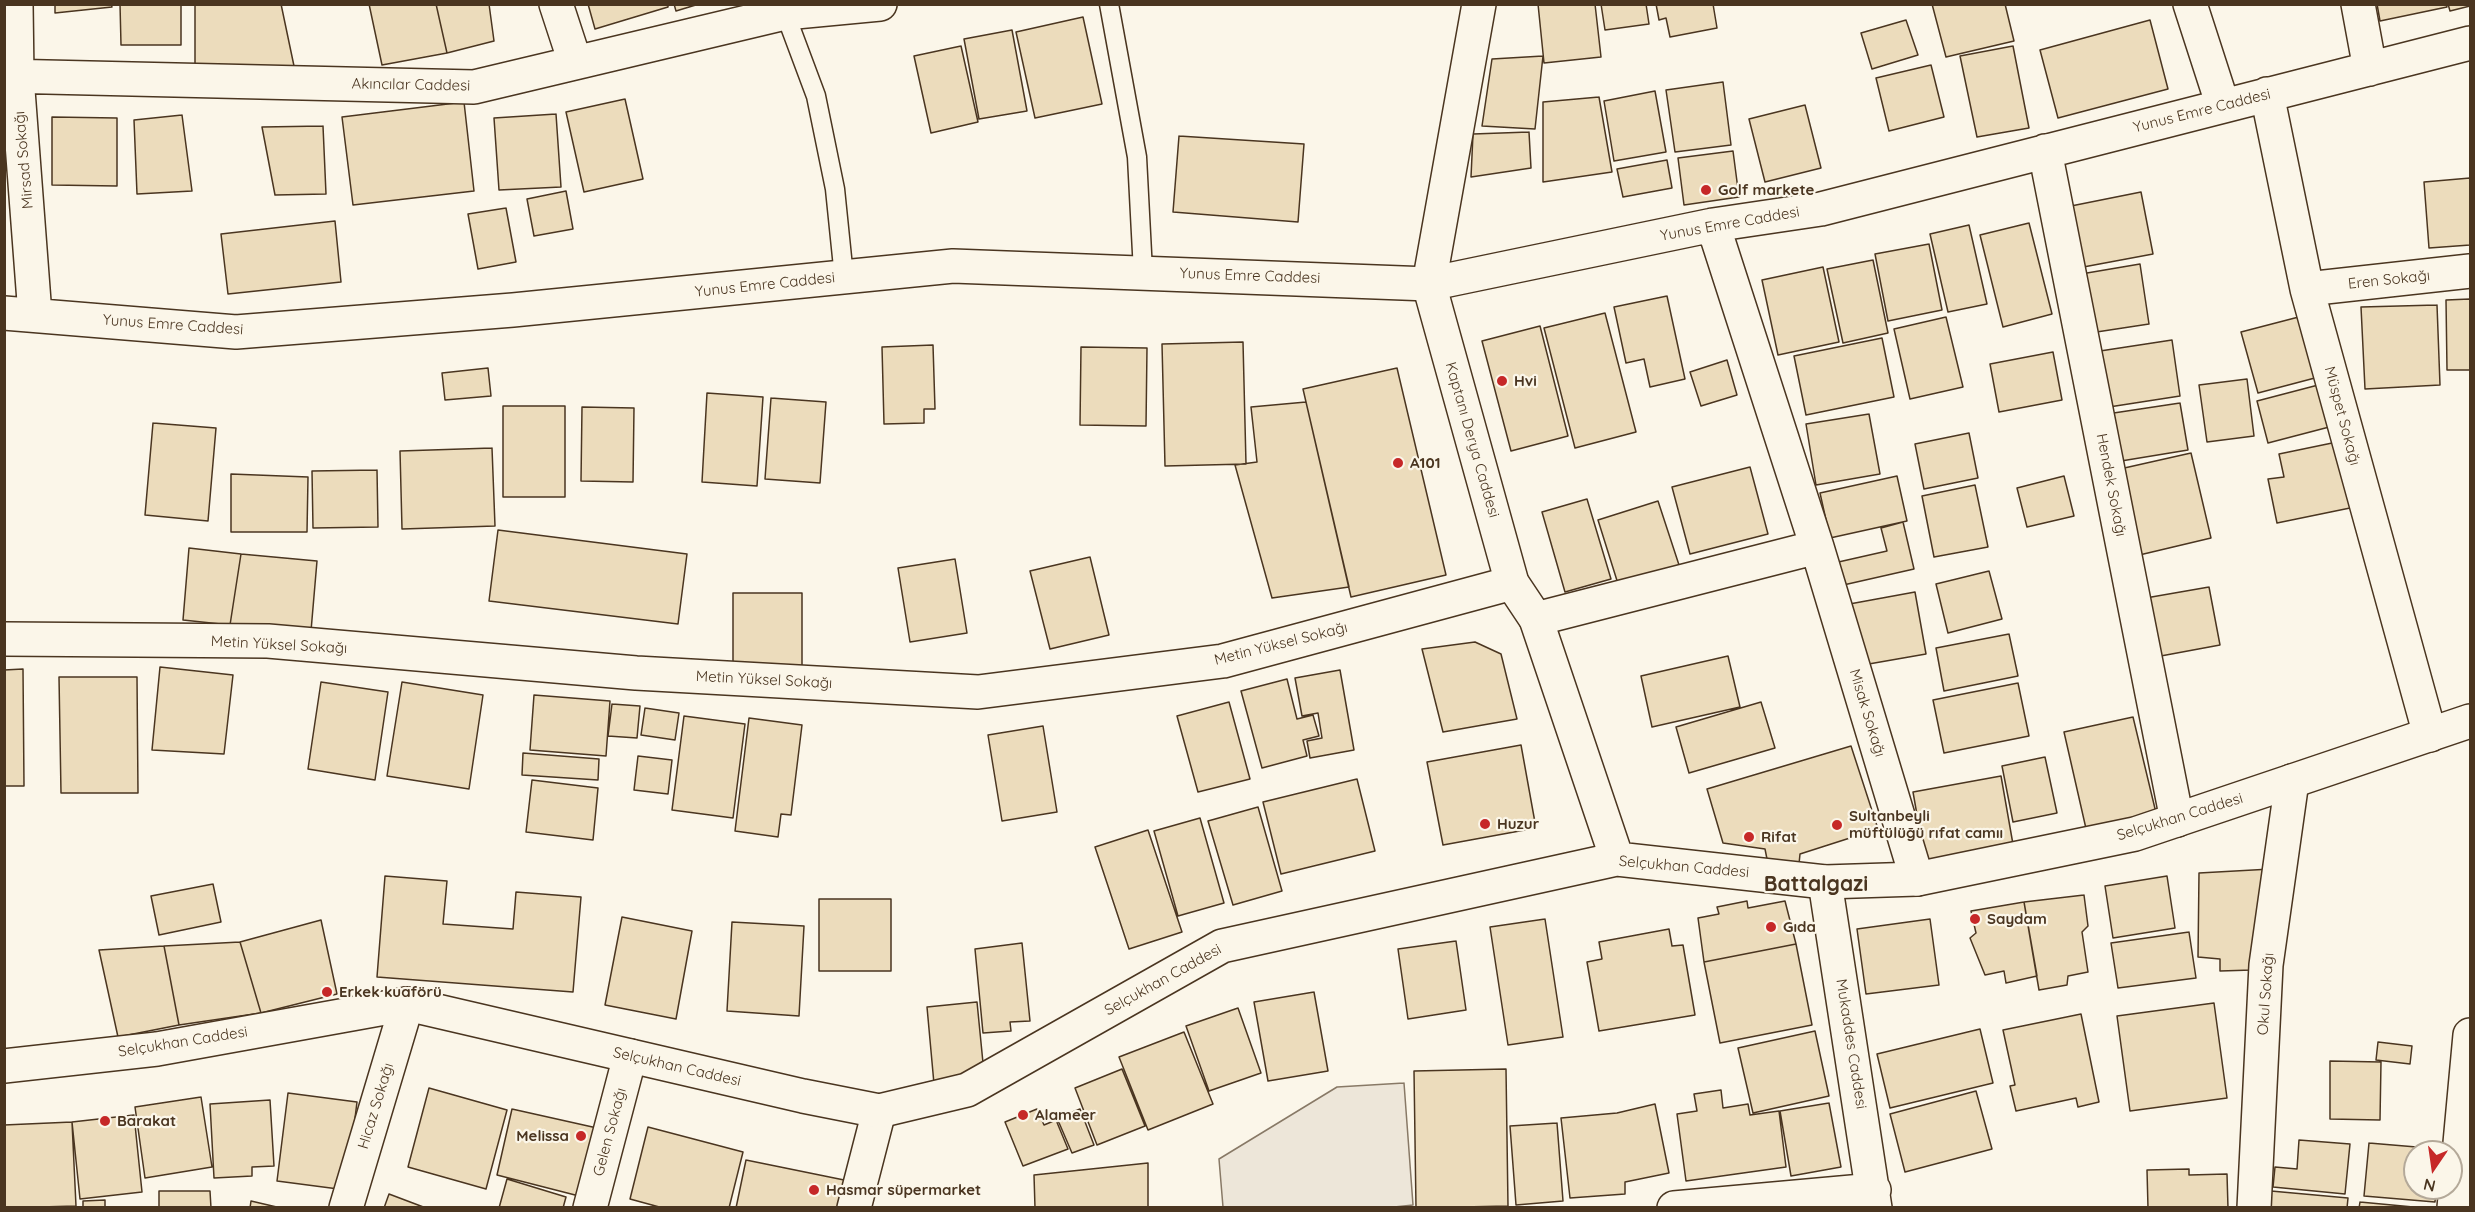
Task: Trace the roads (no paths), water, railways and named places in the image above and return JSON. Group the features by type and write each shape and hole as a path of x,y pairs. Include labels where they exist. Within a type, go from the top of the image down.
{"street":[{"name":"Mirsad Sokağı","path":"16,4 11,76 20,314"},
{"path":"556,4 575,62"},
{"name":"Akıncılar Caddesi","path":"11,76 474,87 784,9 880,4"},
{"name":"Kaptanı Derya Caddesi","path":"1479,4 1429,284 1512,583 1536,619 1617,859"},
{"path":"2190,4 2223,106"},
{"path":"2358,4 2370,69"},
{"name":"Yunus Emre Caddesi","path":"20,314 236,332 513,310 953,266 1429,284 1713,225 1821,209 2470,43"},
{"name":"Müspet Sokağı","path":"2266,94 2307,289 2430,735"},
{"name":"Hendek Sokağı","path":"2045,151 2177,820"},
{"name":"Misak Sokağı","path":"1713,225 1817,547 1917,879"},
{"name":"Eren Sokağı","path":"2307,289 2470,271"},
{"path":"1536,619 1817,547"},
{"name":"Metin Yüksel Sokağı","path":"4,639 268,641 636,673 978,692 1223,661 1512,583"},
{"name":"Selçukhan Caddesi","path":"4,1066 157,1048 406,1004 803,1096 879,1111 967,1090 1222,946 1617,859 1825,882 1917,879 2135,834 2470,721"},
{"name":"Okul Sokağı","path":"2254,1208 2266,965 2292,781"},
{"name":"Mukaddes Caddesi","path":"1825,882 1875,1199"},
{"name":"Hicaz Sokağı","path":"346,1208 406,1004"},
{"path":"2454,1208 2470,1035"},
{"name":"Gelen Sokağı","path":"590,1208 630,1056"},
{"path":"854,1208 879,1111"},
{"path":"1674,1208 1875,1199"}],"lane":[{"path":"1108,4 1137,157 1143,272"},
{"path":"784,9 816,96 835,189 844,277"}],"place":[{"name":"Golf markete","path":"1706,190"},
{"name":"Hvi","path":"1502,381"},
{"name":"A101","path":"1398,463"},
{"name":"Huzur","path":"1485,824"},
{"name":"Sultanbeyli müftülüğü rıfat camıı","path":"1837,825"},
{"name":"Rifat","path":"1749,837"},
{"name":"Saydam","path":"1975,919"},
{"name":"Gıda","path":"1771,927"},
{"name":"Erkek kuaförü","path":"327,992"},
{"name":"Alameer","path":"1023,1115"},
{"name":"Barakat","path":"105,1121"},
{"name":"Melissa","path":"581,1136"},
{"name":"Hasmar süpermarket","path":"814,1190"}],"district":[{"name":"Battalgazi","path":"1816,885"}]}
